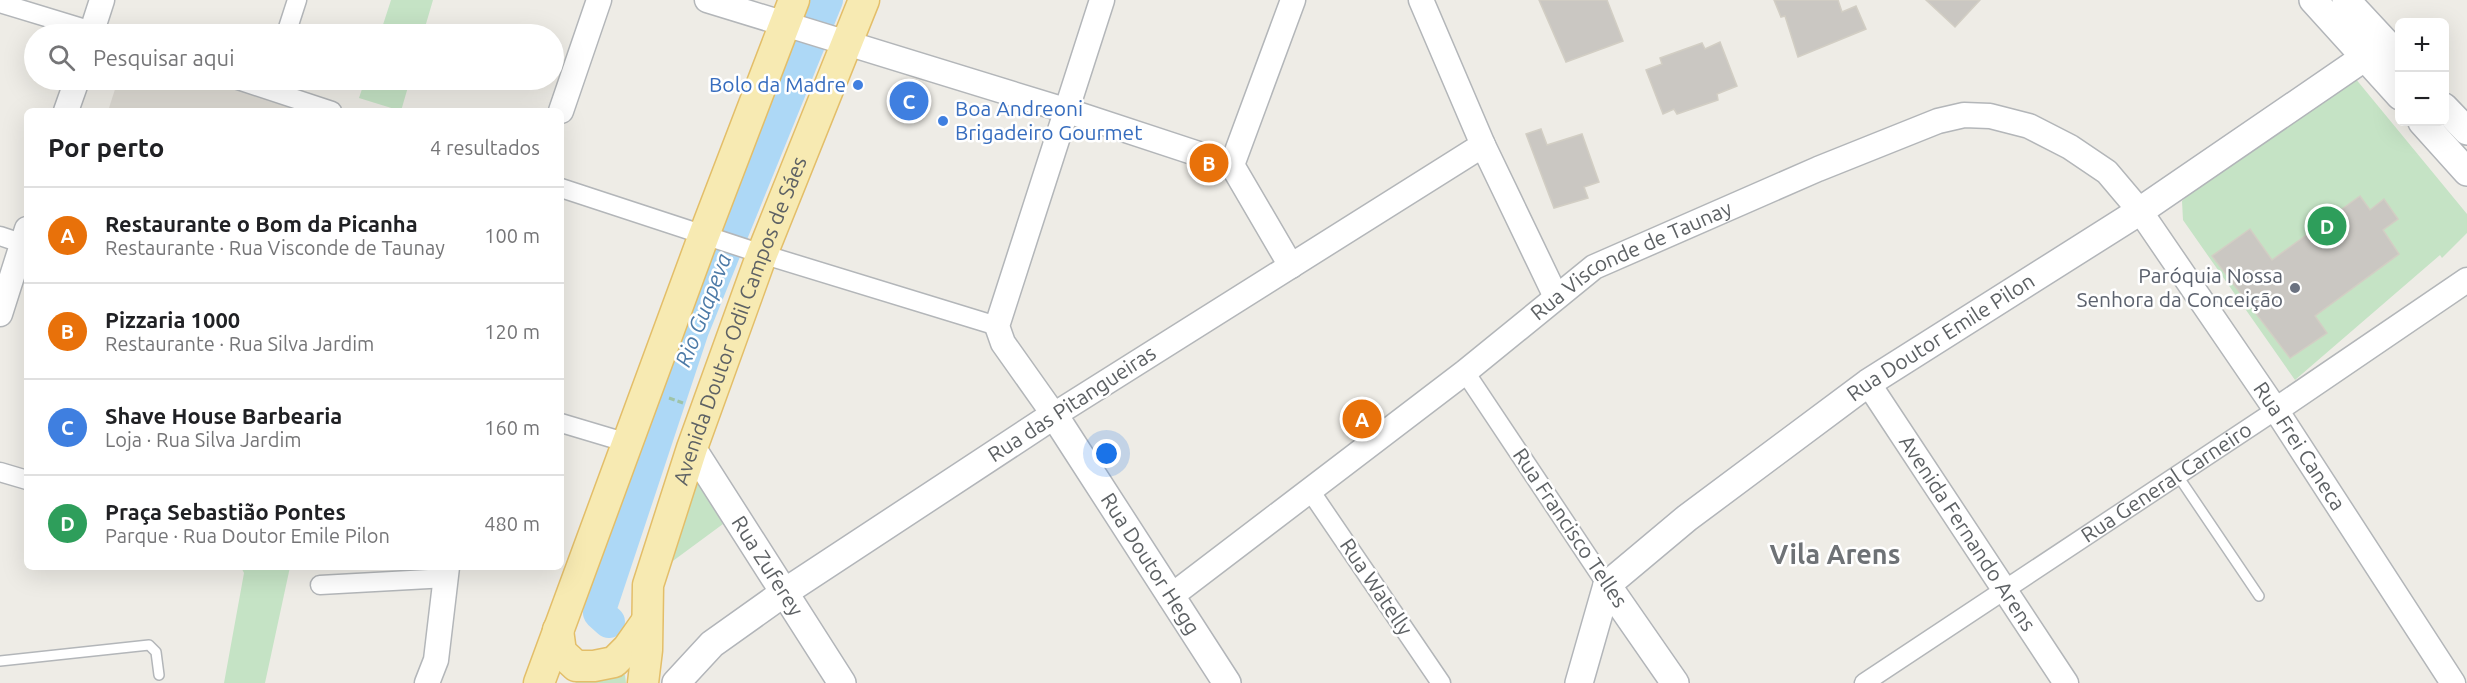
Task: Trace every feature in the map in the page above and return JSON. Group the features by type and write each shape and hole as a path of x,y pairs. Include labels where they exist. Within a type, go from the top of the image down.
{"main road":[{"name":"Avenida Doutor Odil Campos de Sáes","path":"643,683 647,650 648,585 692,448 757,252 837,40 864,0"},
{"path":"2313,0 2395,90"},
{"path":"2346,0 2395,53"},
{"path":"539,683 628,442 793,18"},
{"path":"2365,57 2377,57 2395,68"},
{"name":"Rua Doutor Emile Pilon","path":"1607,585 1687,518 1868,383 2140,211 2365,57"},
{"path":"2426,126 2467,172"},
{"name":"Rua das Pitangueiras","path":"676,683 712,644 785,592 1054,415"},
{"name":"Rua Doutor Hegg","path":"1054,415 1227,683"},
{"name":"Rua Zuferey","path":"692,448 842,683"},
{"path":"1579,680 1607,585"},
{"name":"Rua Francisco Telles","path":"1607,585 1676,683"},
{"path":"558,630 561,652 576,666 594,666 614,662 628,648 646,621"}],"street":[{"path":"97,24 102,0"},
{"path":"289,24 297,0"},
{"path":"562,108 599,0"},
{"path":"707,0 793,18 837,40 1068,111 1232,165 1291,266"},
{"path":"1054,415 1003,343 997,326 1102,0"},
{"path":"1232,165 1293,0"},
{"path":"1421,0 1483,145 1557,297"},
{"path":"0,3 66,24"},
{"path":"67,108 73,90"},
{"path":"282,90 325,108"},
{"name":"Rua Visconde de Taunay","path":"1170,597 1311,492 1465,372 1594,267 1818,169 1938,121 1964,116 1990,116 2029,126 2070,147 2107,172 2140,211"},
{"name":"Rua das Pitangueiras","path":"1054,415 1483,145"},
{"path":"564,189 709,237 997,326"},
{"name":"Rua Frei Caneca","path":"2140,211 2276,410 2453,683"},
{"path":"0,314 19,238"},
{"name":"Rua General Carneiro","path":"1864,683 2178,476 2467,280"},
{"name":"Rua Francisco Telles","path":"1465,372 1607,585"},
{"name":"Avenida Fernando Arens","path":"1868,383 2066,683"},
{"path":"564,424 628,442"},
{"path":"0,472 24,479"},
{"name":"Rua Watelly","path":"1311,492 1441,683"},
{"path":"320,585 447,573 436,660 427,683"},
{"path":"2453,683 2467,673"}],"lane":[{"path":"2178,476 2259,596"},
{"path":"0,661 149,645 156,652 159,675"}],"path":[{"path":"663,396 685,404"}],"shaded area":[{"path":"115,90 241,90 299,108 109,108"}],"green space":[{"path":"391,0 433,0 426,24 383,24"},
{"path":"2355,78 2467,214 2467,233 2442,258 2440,255 2295,380 2183,220 2182,201 2201,182"},
{"path":"362,90 407,90 402,108 391,108 359,98"},
{"path":"696,481 702,483 723,524 662,569"},
{"path":"242,570 289,570 265,683 224,683 244,573"},
{"path":"618,669 625,675 626,683 575,683 579,679"}],"building":[{"path":"1539,0 1607,0 1623,41 1566,62"},
{"path":"1774,0 1838,0 1842,12 1856,6 1866,29 1798,57 1785,16 1781,17"},
{"path":"1926,0 1980,0 1955,27"},
{"path":"1720,42 1737,86 1717,94 1718,100 1677,114 1674,109 1663,114 1646,70 1662,64 1660,58 1702,43 1705,49"},
{"path":"1541,129 1547,145 1582,134 1599,182 1584,187 1588,198 1554,208 1526,134"},
{"name":"Paróquia Nossa Senhora da Conceição","path":"2360,196 2370,210 2384,199 2398,219 2383,230 2399,254 2315,316 2327,333 2290,358 2212,256 2250,229 2272,260"}],"waterway":[{"name":"Rio Guapeva","path":"609,622 599,613 693,330 827,0"}],"place":[{"name":"Bolo da Madre","path":"858,85"},
{"name":"Shave House Barbearia","path":"909,101"},
{"name":"Boa Andreoni Brigadeiro Gourmet","path":"943,121"},
{"name":"Pizzaria 1000","path":"1209,163"},
{"name":"Praça Sebastião Pontes","path":"2327,226"},
{"name":"Paróquia Nossa Senhora da Conceição","path":"2295,288"},
{"name":"Restaurante o Bom da Picanha","path":"1362,419"}],"district":[{"name":"Vila Arens","path":"1835,555"}]}
